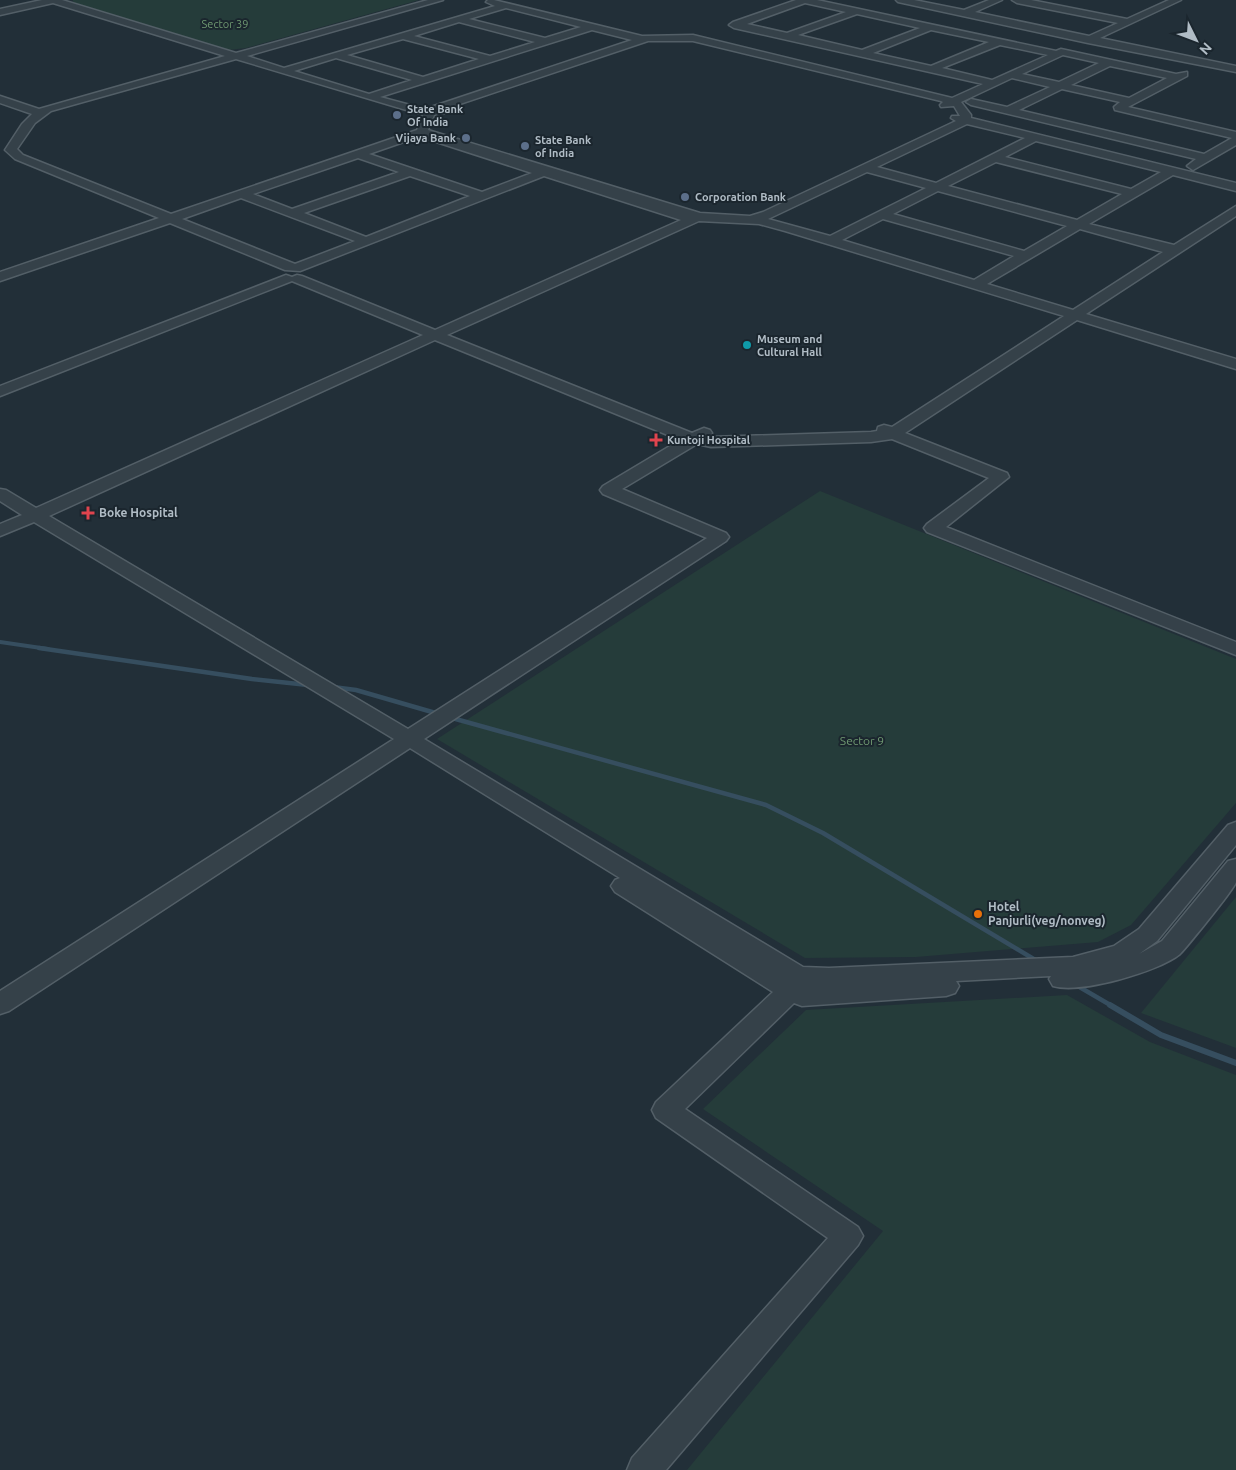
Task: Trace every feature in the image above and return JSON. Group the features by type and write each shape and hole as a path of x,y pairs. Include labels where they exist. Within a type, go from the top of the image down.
{"street":[{"path":"0,11 45,0"},
{"path":"0,11 53,0 427,113 437,112 646,40"},
{"path":"429,0 35,112 25,116 3,150 6,155 711,442 871,437 885,431 1071,313 1236,202"},
{"path":"234,56 438,0"},
{"path":"481,0 646,40 691,40 949,103 1176,0"},
{"path":"691,40 805,0 998,42 1110,62 1177,77"},
{"path":"901,0 963,11 998,0"},
{"path":"914,0 1236,68"},
{"path":"816,69 987,0"},
{"path":"1018,0 1128,22"},
{"path":"1070,10 1086,4"},
{"path":"283,71 504,6"},
{"path":"787,36 857,11"},
{"path":"457,19 545,41"},
{"path":"352,24 504,65"},
{"path":"736,24 993,83"},
{"path":"370,97 591,27"},
{"path":"1092,38 1236,68"},
{"path":"422,132 427,113 430,110 646,40"},
{"path":"932,69 998,42"},
{"path":"335,55 423,80"},
{"path":"1008,111 1110,62"},
{"path":"1205,62 1118,108 1236,134"},
{"path":"522,70 538,74"},
{"path":"1011,75 1130,101"},
{"path":"0,99 35,112"},
{"path":"971,102 1206,158"},
{"path":"949,103 960,119"},
{"path":"1074,146 1140,112"},
{"path":"752,219 767,215 869,166 960,119"},
{"path":"752,219 759,212 960,119 1236,187"},
{"path":"0,277 422,132"},
{"path":"422,132 428,136 690,213 697,217"},
{"path":"832,240 1036,137"},
{"path":"976,284 1132,193 1206,158 1236,140"},
{"path":"358,154 481,196"},
{"path":"995,158 1132,193"},
{"path":"869,166 1171,247 1236,210"},
{"path":"293,213 410,172"},
{"path":"0,382 294,273 366,241 481,196 549,173"},
{"path":"0,390 549,173"},
{"path":"241,194 366,241"},
{"path":"881,216 1025,256"},
{"path":"0,531 697,217 752,219 790,228 1236,364"},
{"path":"885,431 1001,477 933,528 1236,650"},
{"path":"0,1004 720,537 609,490 699,436"},
{"path":"0,494 29,518 299,682 403,742 795,983 802,996 1042,973 1082,971 1149,960 1171,947 1235,869"},
{"path":"0,506 29,518"},
{"path":"299,682 342,699 403,742"},
{"path":"1082,971 1122,953 1148,935 1236,830"},
{"path":"644,1470 848,1236 666,1110 795,983"}],"green space":[{"name":"Sector 39","path":"73,0 419,0 246,48 229,50 78,4 73,2"},
{"name":"Sector 9","path":"820,491 1236,659 1236,803 1131,925 1098,942 916,957 805,958 437,739"},
{"path":"1236,897 1236,1048 1141,1013"},
{"path":"1067,995 1150,1042 1236,1075 1236,1470 687,1470 883,1231 703,1109 806,1010"}],"waterway":[{"path":"0,642 48,649"},
{"path":"39,648 252,679 308,685"},
{"path":"333,687 356,690 439,714"},
{"path":"452,718 766,805 823,833 1037,961"},
{"path":"1076,985 1112,1006"},
{"path":"1110,1005 1161,1035 1236,1063"}],"place":[{"name":"State Bank Of India","path":"397,115"},
{"name":"Vijaya Bank","path":"466,138"},
{"name":"State Bank of India","path":"525,146"},
{"name":"Corporation Bank","path":"685,197"},
{"name":"Museum and Cultural Hall","path":"747,345"},
{"name":"Kuntoji Hospital","path":"656,440"},
{"name":"Boke Hospital","path":"88,513"},
{"name":"Hotel Panjurli(veg/nonveg)","path":"978,914"}]}
